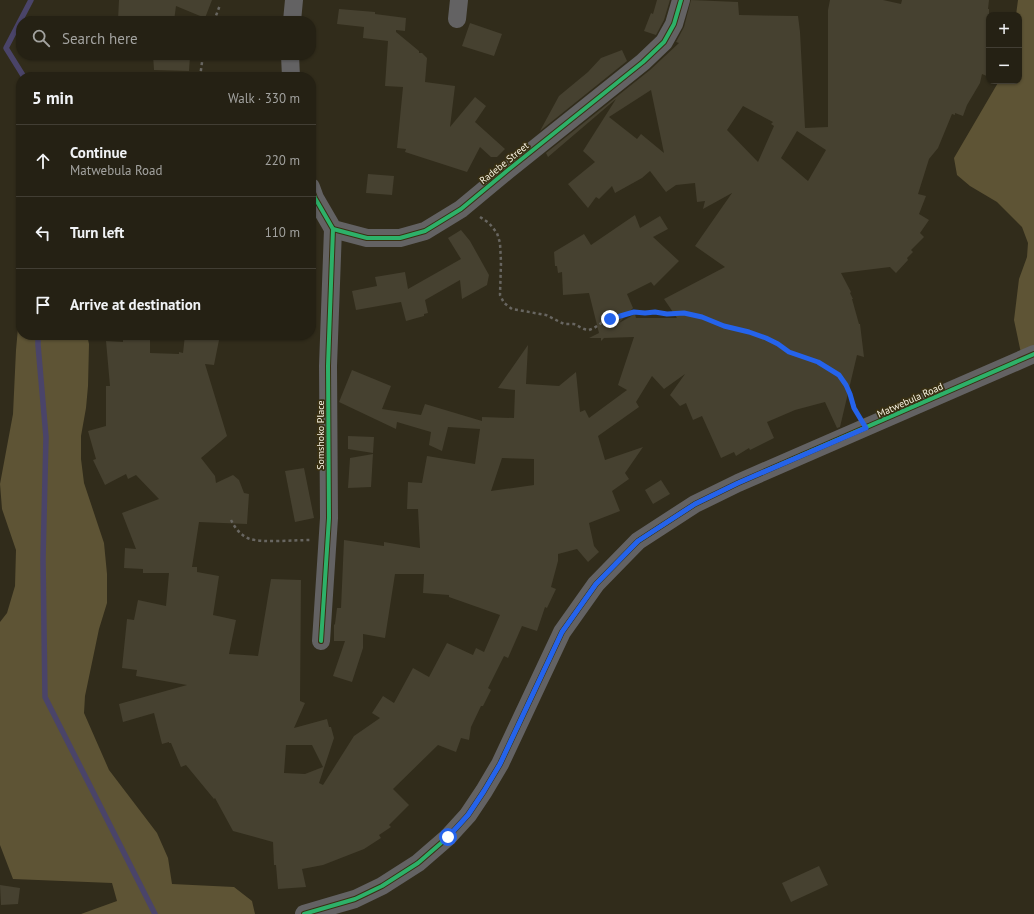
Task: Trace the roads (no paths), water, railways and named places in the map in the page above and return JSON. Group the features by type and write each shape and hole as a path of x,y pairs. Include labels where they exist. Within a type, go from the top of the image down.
{"street":[{"path":"292,16 294,0"},
{"path":"457,19 459,0"},
{"name":"Radebe Street","path":"333,229 367,238 400,238 425,231 461,209 643,62 664,42 674,24 681,0"},
{"path":"290,60 291,72"},
{"path":"316,200 333,229"},
{"name":"Somshoko Place","path":"321,641 329,518 328,366 333,229"},
{"name":"Matwebula Road","path":"304,914 355,900 382,886 418,863 448,837 468,815 500,764 562,632 596,584 638,541 695,504 745,480 1034,354"}],"waterway":[{"path":"23,16 31,0"},
{"path":"16,29 6,48 21,72"},
{"path":"38,340 46,437 43,559 45,697 155,914"}]}
